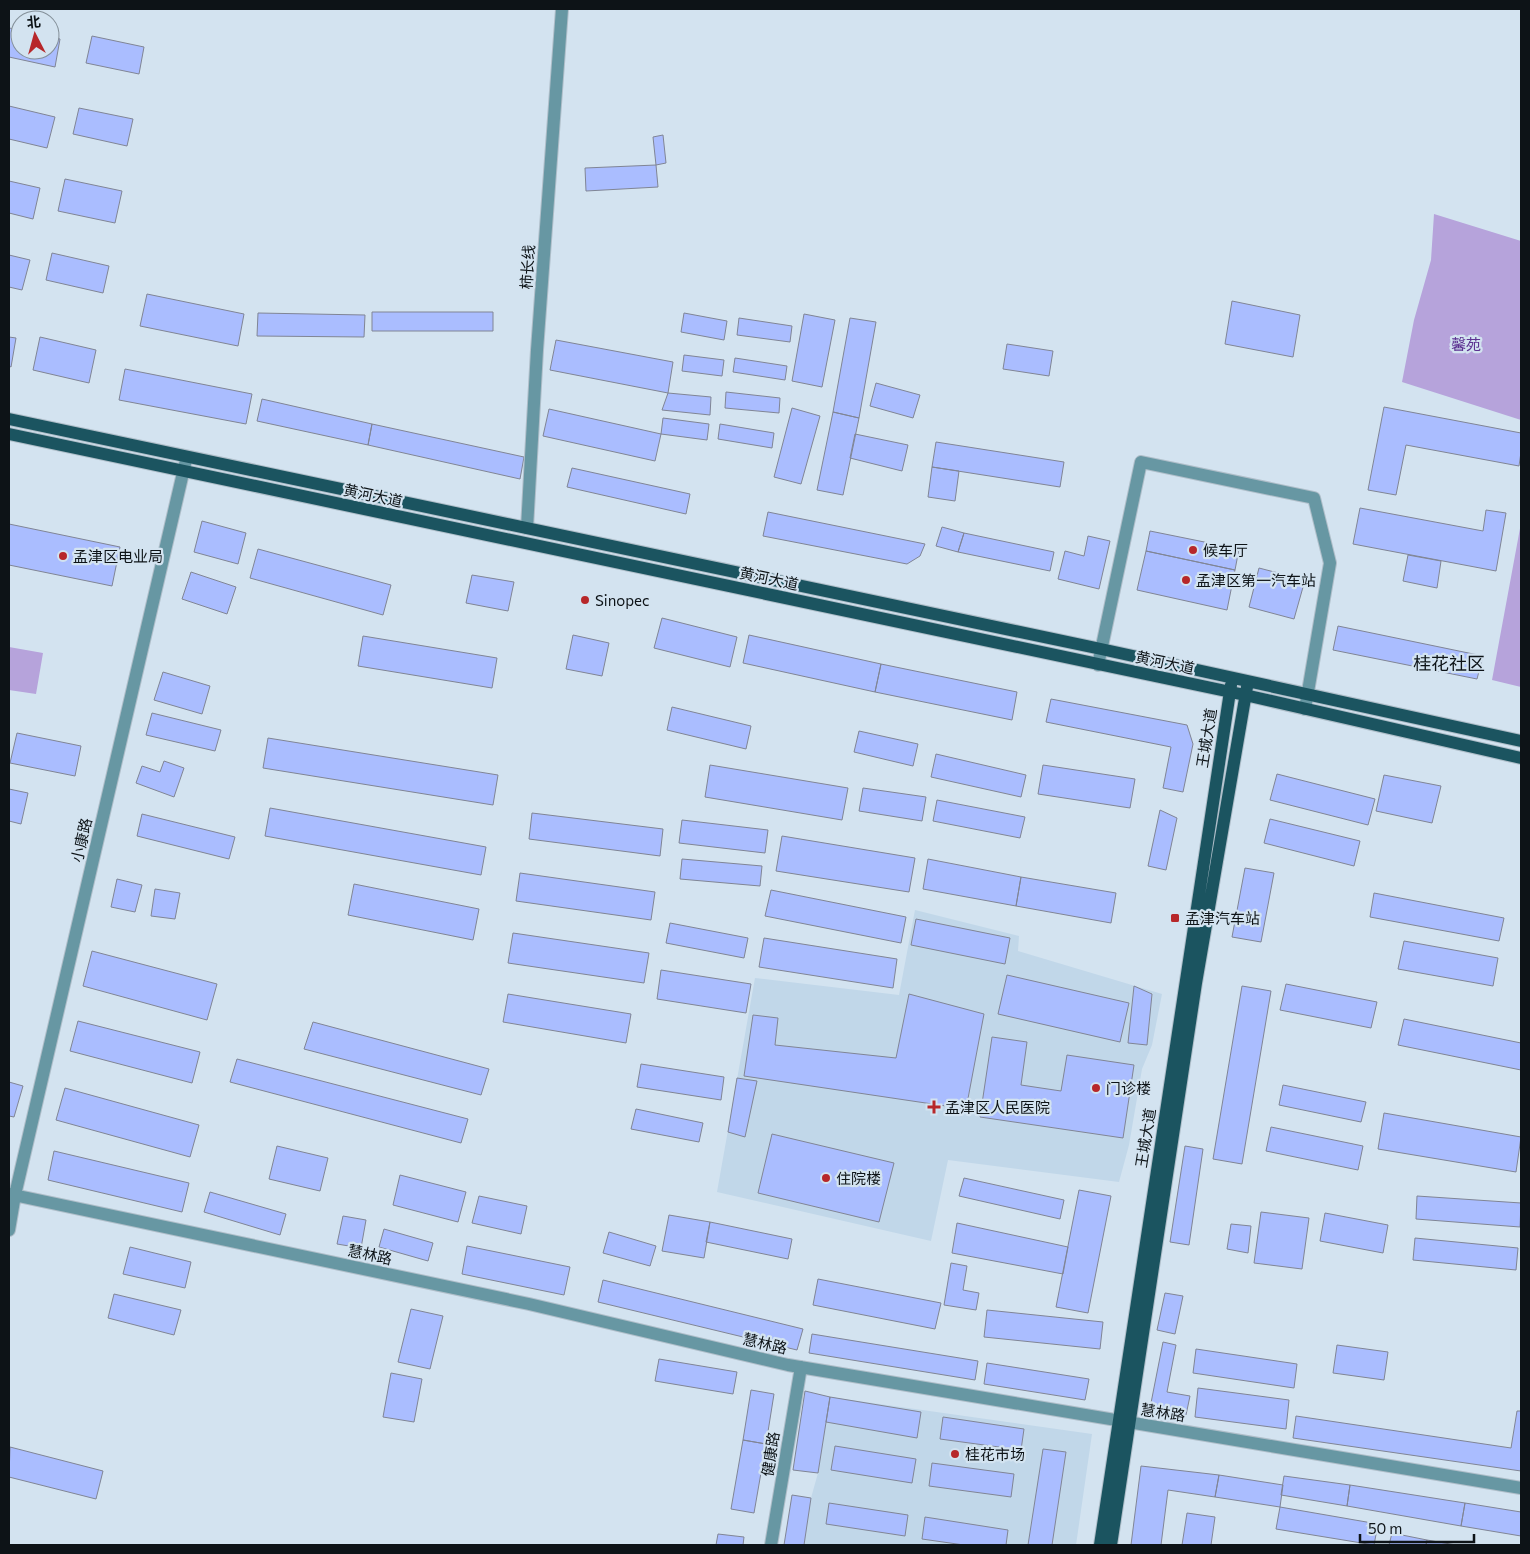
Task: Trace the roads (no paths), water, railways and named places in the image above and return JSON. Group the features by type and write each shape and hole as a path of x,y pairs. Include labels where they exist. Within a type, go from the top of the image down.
{"main road":[{"name":"黄河大道","path":"9,419 1101,648 1521,741"},
{"name":"黄河大道","path":"9,434 1245,695 1521,758"},
{"name":"王城大道","path":"1111,1545 1124,1421 1233,677"},
{"name":"王城大道","path":"1100,1545 1124,1421 1248,680"}],"street":[{"name":"柿长线","path":"527,528 562,9"},
{"name":"小康路","path":"9,1230 12,1194 187,457"},
{"path":"1098,665 1141,462 1200,473 1314,498 1330,563 1305,709"},
{"name":"慧林路","path":"12,1194 529,1304 801,1367 1521,1488"},
{"name":"健康路","path":"771,1545 801,1367"}],"place":[{"name":"候车厅","path":"1193,550"},
{"name":"孟津区电业局","path":"63,556"},
{"name":"孟津区第一汽车站","path":"1186,580"},
{"name":"Sinopec","path":"585,600"},
{"name":"孟津汽车站","path":"1175,918"},
{"name":"门诊楼","path":"1096,1088"},
{"name":"孟津区人民医院","path":"934,1107"},
{"name":"住院楼","path":"826,1178"},
{"name":"桂花市场","path":"955,1454"}],"district":[{"name":"桂花社区","path":"1449,663"}],"park label":[{"name":"馨苑","path":"1466,344"}]}
